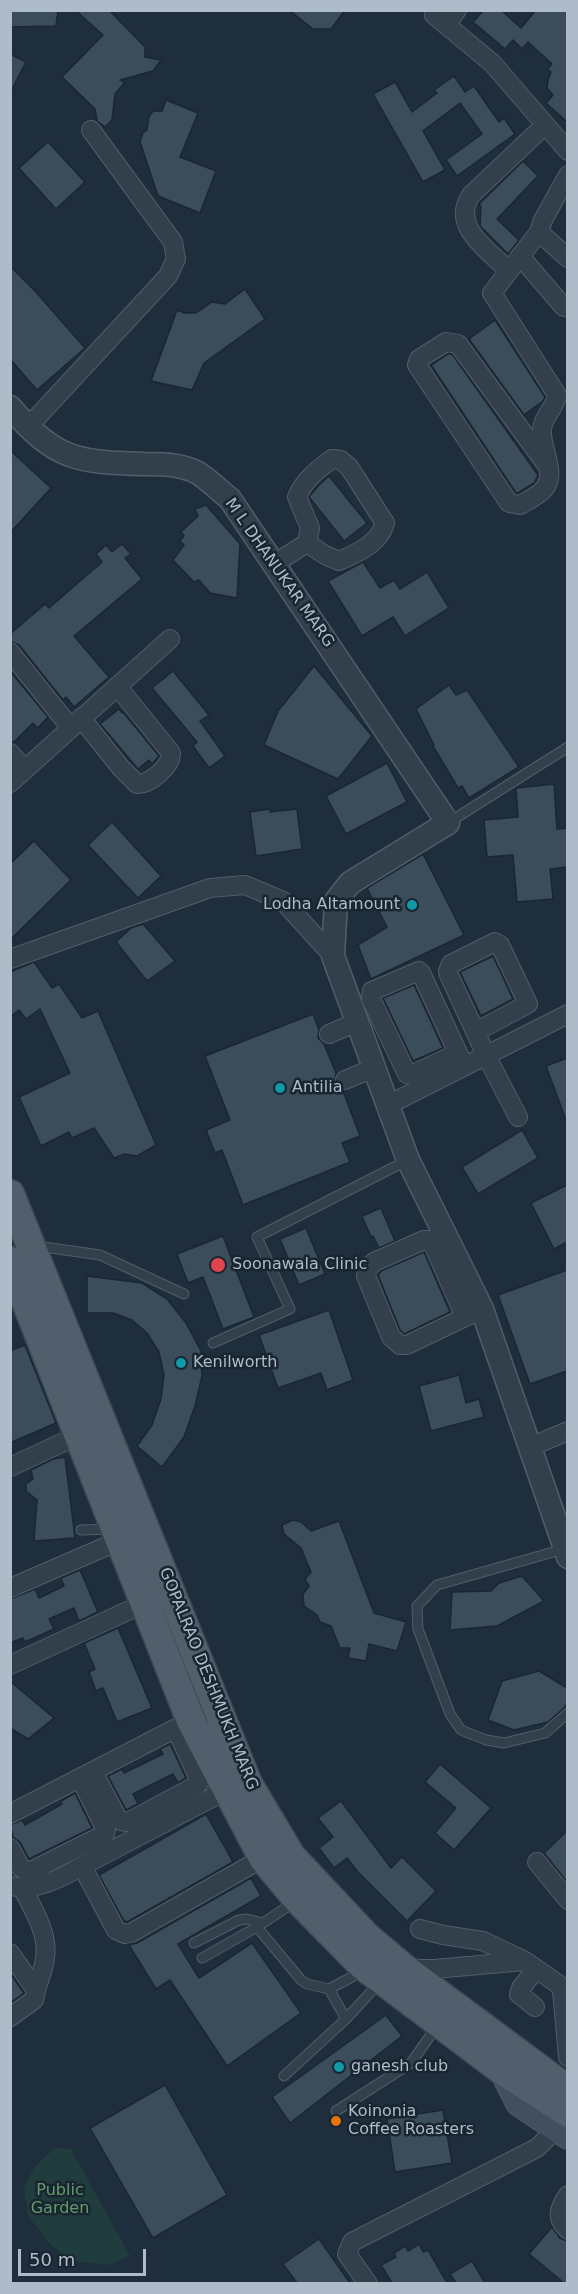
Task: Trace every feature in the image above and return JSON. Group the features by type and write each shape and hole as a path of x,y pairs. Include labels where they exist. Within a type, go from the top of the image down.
{"main road":[{"name":"GOPALRAO DESHMUKH MARG","path":"10,1194 21,1253 79,1435 145,1603 183,1725 227,1790 263,1858 298,1900 383,1972 439,2024 503,2071 565,2105"},
{"name":"GOPALRAO DESHMUKH MARG","path":"21,1253 248,1784 291,1856 367,1937 383,1972 565,2105"}],"street":[{"path":"457,10 440,20 492,63 567,151"},
{"path":"544,126 471,195 464,205 464,214 470,233 514,263 564,307 567,306"},
{"path":"28,427 168,276 176,259 173,242 92,130"},
{"path":"549,468 458,344 446,342 419,359 418,368 509,503 520,506 542,491 549,479 549,468 542,440 542,427 557,394 492,293 539,232 567,175"},
{"path":"539,232 567,258"},
{"name":"M L DHANUKAR MARG","path":"10,407 28,427 58,450 75,458 97,462 173,465 197,473 230,499 448,823"},
{"path":"274,564 307,543 310,528 297,497 301,486 332,459 341,460 349,466 386,523 384,531 376,540 339,561 307,543"},
{"path":"10,783 170,639"},
{"path":"10,652 75,723 137,784 144,784 168,765 171,753 117,686"},
{"path":"10,753 26,769"},
{"path":"333,956 336,901 350,883 448,823"},
{"path":"10,959 210,888 245,885 283,901 333,956 361,1012 407,1074 411,1075 486,1055 567,1014"},
{"path":"475,1032 528,1004 500,945 495,942 451,964 448,971 475,1032 486,1055 518,1117"},
{"path":"329,1034 361,1012 374,989 418,971 461,1060"},
{"path":"361,1012 376,1074 408,1160 444,1250 530,1447 566,1553"},
{"path":"388,1105 461,1060"},
{"path":"345,1080 403,1068"},
{"path":"444,1250 431,1240 424,1240 374,1262 367,1270 366,1276 391,1337 400,1344 407,1345 473,1313"},
{"path":"530,1447 567,1431"},
{"path":"10,1467 79,1435"},
{"path":"10,1588 119,1534"},
{"path":"10,1665 145,1603"},
{"path":"10,1814 183,1725 200,1781 197,1785 128,1822 121,1821 86,1775"},
{"path":"10,1848 21,1868 29,1872 105,1834 106,1830 86,1775"},
{"path":"16,1887 58,1880 227,1790"},
{"path":"81,1866 116,1930 125,1934 131,1933 263,1858"},
{"path":"537,1862 567,1900"},
{"path":"10,2017 34,2000 46,1958 46,1942 32,1906 16,1887"},
{"path":"420,1929 483,1941 531,1965 563,1985 567,2056"},
{"path":"10,1953 36,1990"},
{"path":"383,1972 531,1965"},
{"path":"531,1965 519,1994 535,2007"},
{"path":"368,2283 347,2254 352,2242 537,2148 565,2105"},
{"path":"567,2195 559,2215 560,2221 567,2229"}],"lane":[{"path":"448,823 567,747"},
{"path":"213,1343 290,1309 258,1237 408,1160"},
{"path":"21,1253 100,1255 184,1294"},
{"path":"81,1530 119,1534"},
{"path":"566,1553 437,1585 417,1606 418,1629 450,1714 461,1730 486,1740 504,1743 545,1733 567,1713"},
{"path":"202,1958 298,1900"},
{"path":"194,1943 239,1920 247,1919 260,1925 301,1980 307,1984 329,1989 352,1977 383,1972"},
{"path":"284,2076 346,2019 383,1972"},
{"path":"329,1989 346,2019"},
{"path":"336,2111 411,2063 439,2024"}],"green space":[{"name":"Public Garden","path":"56,2147 71,2149 130,2256 108,2265 72,2261 50,2244 28,2216 24,2188 35,2166"}],"building":[{"path":"10,10 58,10 56,26 10,27"},
{"path":"75,10 109,10 145,47 145,57 161,60 153,71 120,80 125,82 115,94 112,120 105,127 97,121 95,109 62,77 103,35"},
{"path":"289,10 345,10 331,29 313,29"},
{"path":"484,10 501,10 521,28 536,10 567,10 567,122 546,103 553,95 547,88 551,72 547,70 552,64 528,42 522,49 513,40 505,49 473,22"},
{"path":"10,54 26,62 10,93"},
{"path":"454,76 465,92 474,86 499,122 504,118 515,134 457,176 446,160 482,134 460,103 423,131 445,170 423,182 373,94 395,82 412,112 437,93 434,90"},
{"path":"166,100 198,113 180,157 216,171 200,213 158,196 140,142 143,133 147,130 149,117 153,111 162,111"},
{"path":"48,142 85,182 56,209 19,168"},
{"path":"523,161 538,176 497,219 519,240 508,254 480,226 481,207 479,204"},
{"path":"10,266 85,348 37,390 10,359"},
{"path":"245,289 265,319 204,363 192,390 151,381 177,310 196,313 212,302 225,304"},
{"path":"495,320 545,397 524,415 469,339"},
{"path":"448,354 452,354 538,475 534,483 518,493 431,365"},
{"path":"10,450 51,488 10,533"},
{"path":"329,476 367,523 344,541 309,497"},
{"path":"206,505 240,544 237,598 210,593 199,580 194,582 173,560 184,545 180,541 184,536 181,532 198,516 195,509"},
{"path":"122,544 131,554 125,558 142,579 74,636 109,677 74,707 66,697 63,700 19,645 10,641 10,634 45,604 49,608 102,562 96,554 106,545 112,552"},
{"path":"363,562 380,588 394,580 400,589 427,572 449,608 405,636 393,617 362,636 328,581"},
{"path":"314,666 372,736 338,779 264,745 278,711"},
{"path":"10,671 48,717 38,728 33,723 14,742 10,742"},
{"path":"173,671 209,715 200,721 225,756 209,768 193,746 197,742 152,688"},
{"path":"449,685 456,695 467,690 519,767 469,798 462,786 458,788 433,746 416,709"},
{"path":"119,709 159,756 152,764 149,760 138,769 100,724"},
{"path":"387,763 407,802 346,834 326,796"},
{"path":"554,784 557,829 567,828 567,867 550,869 553,899 517,902 513,855 487,857 484,820 518,817 516,788"},
{"path":"270,809 270,812 297,809 302,849 256,856 250,812"},
{"path":"112,822 161,876 138,898 88,845"},
{"path":"34,841 71,880 10,940 10,864"},
{"name":"Lodha Altamount","path":"423,854 464,935 371,979 358,945 387,927 367,888"},
{"path":"143,924 175,961 147,981 116,942 131,928"},
{"path":"493,956 513,999 481,1016 460,972"},
{"path":"34,962 52,988 59,984 82,1018 98,1011 156,1145 137,1156 125,1154 114,1158 94,1128 72,1138 69,1132 41,1146 19,1097 70,1073 40,1009 26,1019 19,1010 10,1017 10,972"},
{"path":"414,985 443,1048 413,1061 383,998"},
{"name":"Antilia","path":"313,1014 319,1030 318,1038 324,1044 336,1073 334,1084 343,1091 360,1136 342,1143 350,1162 243,1205 222,1150 215,1153 206,1130 230,1120 205,1056"},
{"path":"567,1058 567,1120 566,1120 546,1066"},
{"path":"522,1130 538,1158 478,1194 462,1167"},
{"path":"567,1185 567,1242 554,1249 531,1203"},
{"path":"381,1208 395,1241 379,1248 373,1236 371,1237 362,1216"},
{"path":"306,1228 325,1274 299,1285 280,1239"},
{"path":"223,1236 254,1317 223,1329 203,1277 188,1283 177,1254"},
{"path":"424,1252 450,1312 404,1334 400,1330 378,1275 381,1271"},
{"path":"567,1270 567,1371 530,1384 498,1295"},
{"name":"Kenilworth","path":"87,1276 142,1283 167,1299 186,1323 201,1351 202,1376 195,1406 184,1437 162,1467 137,1446 152,1425 161,1399 164,1375 159,1352 147,1333 132,1320 113,1313 87,1313"},
{"path":"329,1310 353,1380 327,1390 321,1373 278,1388 259,1335"},
{"path":"25,1345 56,1423 10,1443 10,1351"},
{"path":"459,1375 466,1403 479,1399 484,1417 431,1431 419,1386"},
{"path":"65,1457 75,1538 34,1541 37,1500 26,1491 26,1484 33,1479 31,1470 53,1459"},
{"path":"293,1520 301,1522 311,1531 339,1521 374,1613 406,1622 397,1651 369,1644 366,1661 348,1658 350,1648 340,1648 331,1626 320,1622 317,1615 304,1606 303,1594 309,1586 305,1579 311,1572 301,1548 284,1534 282,1525"},
{"path":"80,1570 98,1612 79,1621 74,1608 49,1619 54,1629 25,1642 23,1638 10,1643 10,1599 35,1589 39,1598 64,1586 61,1578"},
{"path":"522,1576 544,1601 497,1626 450,1630 452,1592 491,1591 499,1583"},
{"path":"118,1628 152,1708 117,1722 103,1688 96,1691 89,1672 95,1669 84,1643"},
{"path":"539,1671 567,1688 565,1707 548,1722 514,1730 488,1720 502,1681"},
{"path":"10,1681 54,1718 28,1739 10,1728"},
{"path":"170,1744 186,1778 178,1783 173,1774 133,1794 138,1804 126,1810 108,1776 122,1769 124,1773 163,1754 160,1749"},
{"path":"440,1764 491,1808 454,1850 435,1833 456,1808 425,1782"},
{"path":"75,1793 92,1828 29,1859 20,1842 13,1837 10,1825 22,1820 25,1825 62,1804 61,1801"},
{"path":"341,1801 391,1868 402,1857 436,1891 407,1921 347,1858 334,1868 319,1848 333,1837 318,1818"},
{"path":"206,1814 233,1862 127,1922 124,1921 99,1875"},
{"path":"567,1831 567,1882 544,1853"},
{"path":"251,1878 261,1896 178,1944 199,1978 252,1943 301,2013 227,2066 170,1980 156,1989 129,1945 137,1943"},
{"path":"10,1973 24,1993 10,2003"},
{"name":"ganesh club","path":"386,2015 402,2036 290,2123 272,2097"},
{"path":"165,2085 227,2195 153,2238 90,2128"},
{"path":"443,2110 452,2163 395,2172 387,2119"},
{"path":"552,2227 560,2238 567,2241 567,2283 564,2283 529,2254"},
{"path":"319,2239 350,2283 297,2283 283,2264"},
{"path":"419,2244 423,2252 428,2250 447,2283 392,2283 381,2265 396,2257 394,2253 405,2246 408,2251"},
{"path":"472,2261 485,2283 456,2283 450,2274"}],"place":[{"name":"Lodha Altamount","path":"412,905"},
{"name":"Antilia","path":"280,1088"},
{"name":"Soonawala Clinic","path":"218,1265"},
{"name":"Kenilworth","path":"181,1363"},
{"name":"ganesh club","path":"339,2067"},
{"name":"Koinonia Coffee Roasters","path":"336,2121"}]}
